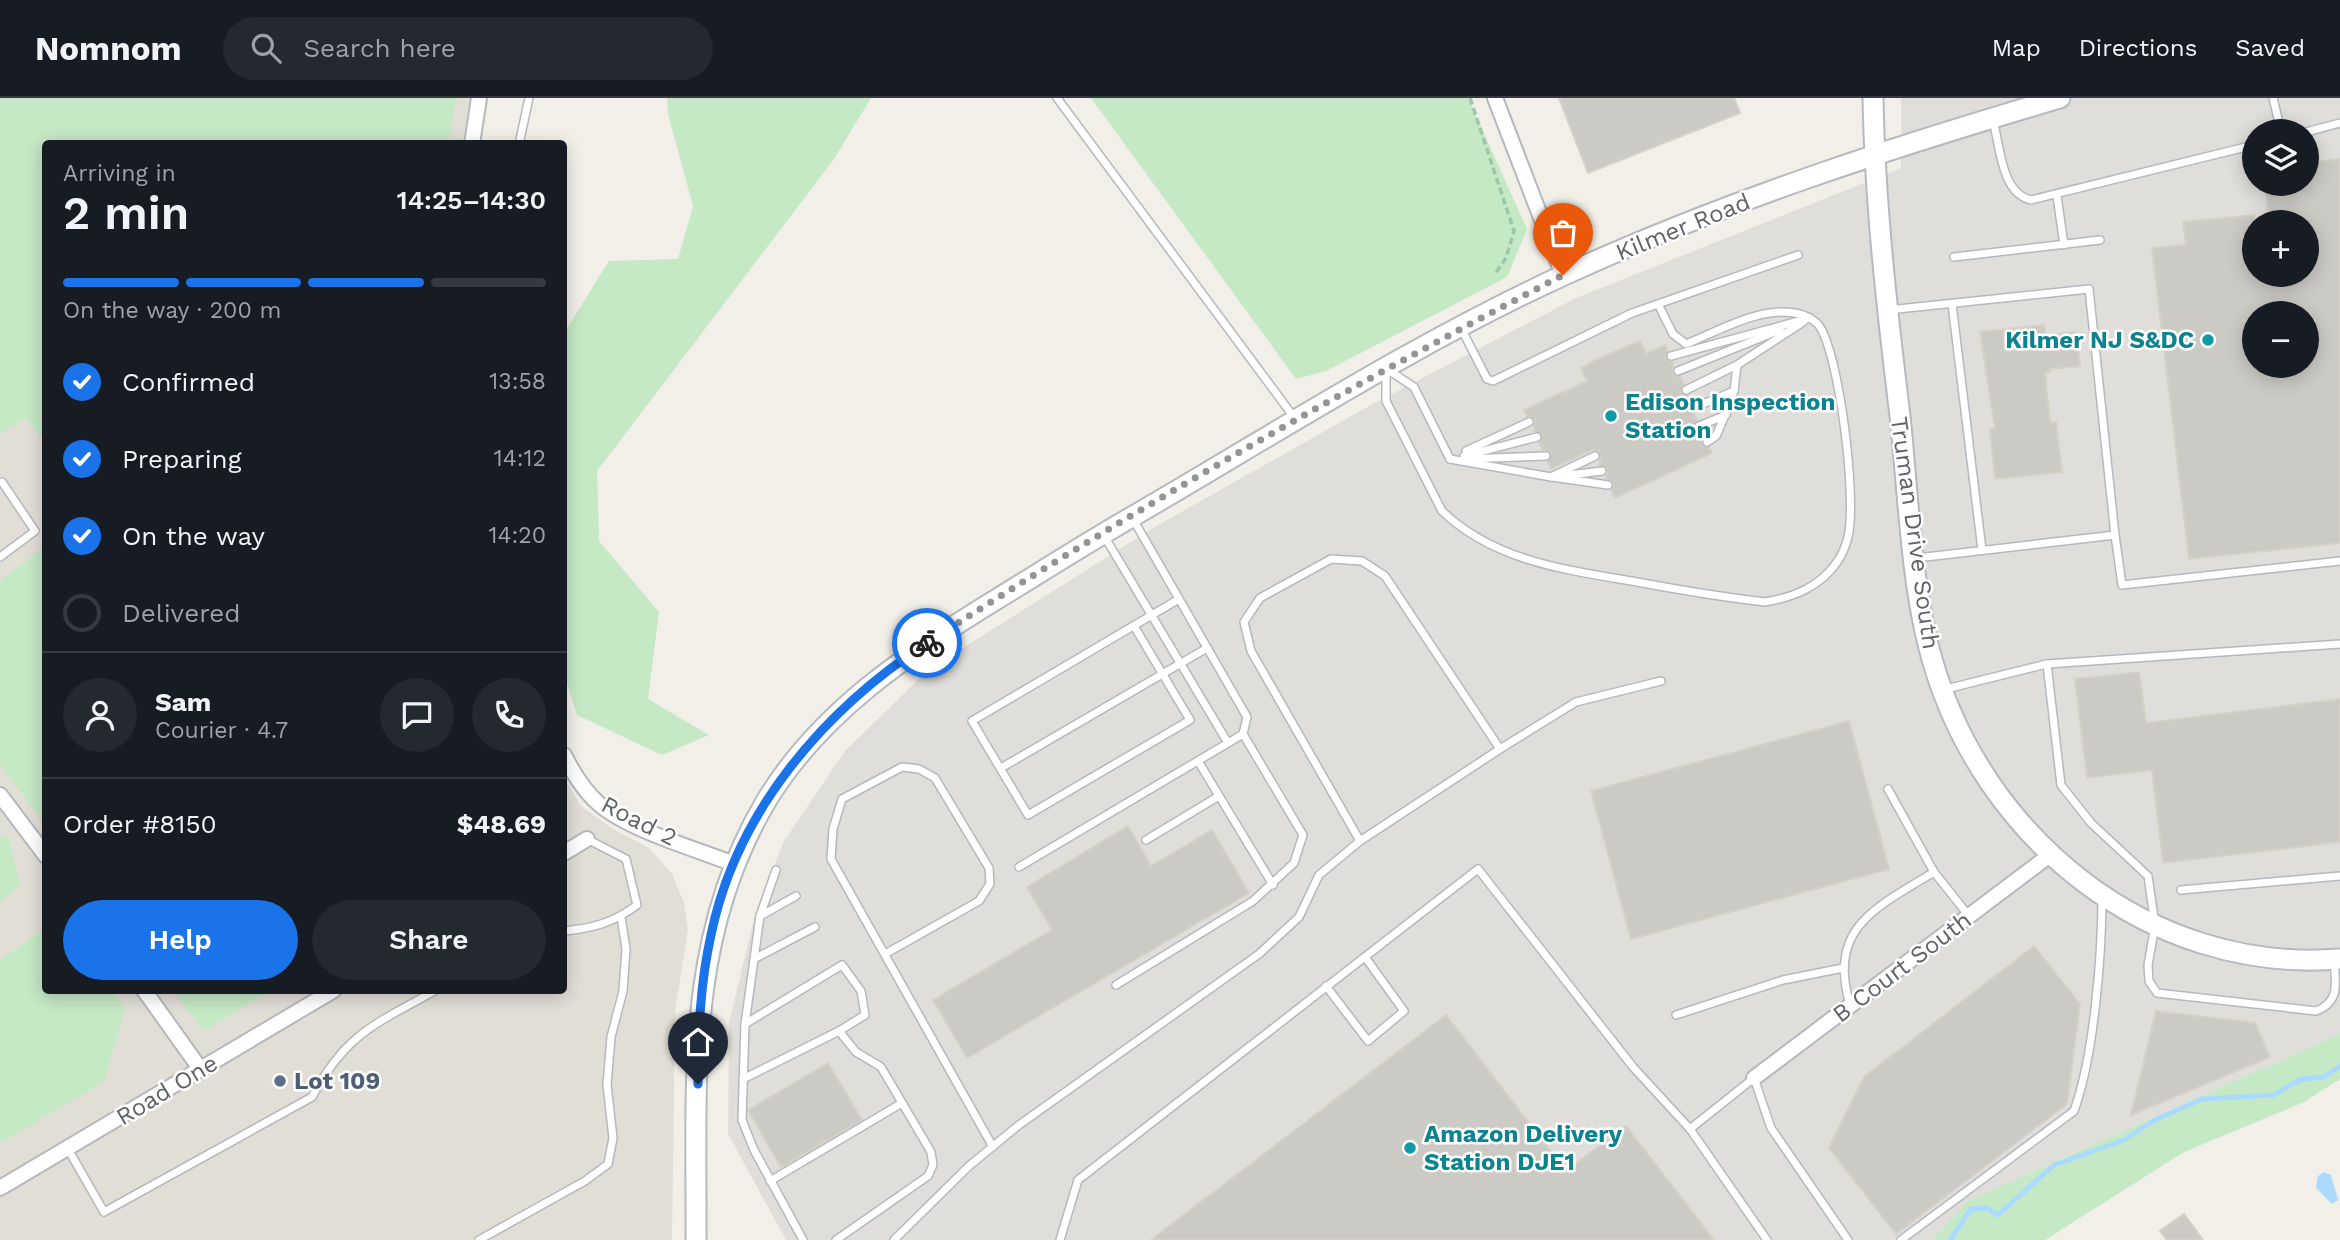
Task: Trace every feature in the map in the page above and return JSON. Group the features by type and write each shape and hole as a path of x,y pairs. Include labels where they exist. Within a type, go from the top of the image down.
{"street":[{"path":"473,140 479,98"},
{"path":"1495,98 1563,275"},
{"name":"Truman Drive South","path":"1873,98 1874,154 1887,310 1923,622 1942,690 1976,766 1998,797 2050,855 2102,894 2154,925 2184,938 2253,956 2337,959"},
{"name":"Kilmer Road","path":"696,1240 702,987 711,933 734,864 765,803 795,759 817,733 863,692 903,659 1131,517 1386,368 1563,275 1713,214 1874,154 2060,98"},
{"name":"Road 2","path":"567,761 577,779 600,805 647,831 734,864"},
{"path":"0,795 42,851"},
{"path":"567,851 587,839"},
{"name":"B Court South","path":"1754,1078 2050,855"},
{"path":"147,994 201,1070"},
{"name":"Road One","path":"0,1188 327,994"}],"lane":[{"path":"520,140 529,98"},
{"path":"1057,98 1296,421"},
{"path":"2273,98 2278,119"},
{"path":"1993,118 2014,191 2031,200 2057,196 2242,148"},
{"path":"2319,129 2340,123"},
{"path":"2057,196 2064,245"},
{"path":"1954,257 2100,240"},
{"path":"1461,328 1487,379 1493,381 1632,313 1798,255"},
{"path":"1887,310 2089,289 2122,585 2340,561"},
{"path":"1386,368 1386,401 1442,511 1454,523 1508,554 1544,567 1765,602 1791,597 1819,582 1838,561 1848,537 1850,499 1837,370 1819,324 1810,318 1782,312 1757,316 1686,344 1673,334 1658,304"},
{"path":"1952,304 1982,550"},
{"path":"1671,356 1810,318"},
{"path":"1686,390 1737,365 1810,318"},
{"path":"1678,371 1810,318"},
{"path":"1707,442 1716,436 1726,415 1734,391 1737,365"},
{"path":"1386,368 1414,387 1450,459"},
{"path":"1691,409 1734,391"},
{"path":"1699,426 1726,415"},
{"path":"1450,459 1530,422"},
{"path":"1450,459 1537,437"},
{"path":"1450,459 1546,456"},
{"path":"1551,477 1595,456"},
{"path":"1450,459 1608,485"},
{"path":"1551,477 1602,471"},
{"path":"0,557 35,531 2,482"},
{"path":"1116,985 1252,901 1273,885 1294,863 1303,835 1243,734 1247,717 1131,517"},
{"path":"1103,534 1228,743"},
{"path":"1916,558 2115,535"},
{"path":"1360,841 1251,651 1244,622 1260,598 1331,559 1362,561 1385,576 1500,749"},
{"path":"1134,626 1190,720 1028,815 972,721 1179,599"},
{"path":"1942,690 2047,664 2340,643"},
{"path":"1001,768 1207,648"},
{"path":"2047,664 2061,785 2091,824 2148,876 2154,925 2148,965 2149,981 2157,993 2316,1011 2329,1007 2336,996 2337,959"},
{"path":"894,1240 969,1166 993,1147 1259,954 1299,917 1319,875 1360,841 1576,702 1661,681"},
{"path":"1019,867 1243,734"},
{"path":"1198,761 1273,885"},
{"path":"885,954 979,901 990,884 989,868 936,778 919,769 902,767 842,799 833,829 831,859 993,1147"},
{"path":"1888,789 1934,872 1969,916"},
{"path":"1146,840 1219,796"},
{"path":"567,931 596,928 621,917 637,905 634,882 626,859 587,839"},
{"path":"1060,1240 1078,1180 1478,869 1633,1068 1690,1129 1767,1240"},
{"path":"776,870 760,916 745,1024 742,1120 770,1181 803,1240"},
{"path":"1850,1006 1842,980 1844,952 1867,914 1934,872"},
{"path":"2181,890 2340,876"},
{"path":"1901,1240 2074,1111 2092,1013 2102,931 2102,894"},
{"path":"760,916 796,896"},
{"path":"479,1240 585,1181 608,1164 613,1138 607,1085 611,1037 623,991 625,963 621,917"},
{"path":"754,959 815,927"},
{"path":"1326,986 1368,1041 1405,1010 1365,957"},
{"path":"743,1079 839,1031 864,1015 861,991 842,965 745,1024"},
{"path":"1676,1015 1783,980 1843,968"},
{"path":"68,1149 103,1212 312,1097 329,1066 357,1035 429,994"},
{"path":"836,1240 929,1176 933,1166 931,1152 881,1068 856,1052 839,1031"},
{"path":"1690,1129 1754,1078 1771,1128 1848,1240"},
{"path":"770,1181 902,1103"}],"path":[{"path":"1470,98 1514,231 1506,258 1495,274"}],"shaded area":[{"path":"0,98 470,98 463,140 42,140 42,994 567,994 567,783 581,806 613,829 649,848 672,874 684,903 688,929 675,1011 672,1240 0,1240"},
{"path":"1901,98 2340,98 2340,1034 1968,1201 1932,1240 786,1240 728,1134 729,1023 756,911 784,841 845,751 928,670 1153,528 1371,405 1576,298 1901,168"}],"green space":[{"path":"0,98 456,98 449,140 42,140 42,438 26,418 0,434"},
{"path":"667,98 871,98 834,159 597,471 599,541 659,612 648,699 709,735 662,755 577,715 567,683 567,328 609,261 678,259 693,206 668,114"},
{"path":"1091,98 1468,98 1527,229 1507,277 1326,371 1296,379"},
{"path":"42,548 42,820 0,764 0,581"},
{"path":"8,834 20,886 0,902 0,837"},
{"path":"42,931 42,994 115,994 125,1008 104,1082 0,1143 0,960"},
{"path":"175,994 265,994 204,1031"},
{"path":"2340,1034 2340,1079 2304,1102 2184,1152 2045,1240 1932,1240 1968,1201"}],"water":[{"path":"2324,1172 2331,1175 2338,1200 2332,1204 2316,1188 2318,1176"}],"building":[{"path":"1559,98 1734,98 1740,113 1588,173"},
{"name":"Kilmer NJ S&DC","path":"2340,159 2340,543 2189,559 2152,248 2186,245 2183,222 2242,216 2242,287 2319,287 2319,210 2268,210 2266,196 2319,196 2319,161"},
{"path":"2044,325 2046,335 2076,332 2080,366 2050,369 2050,372 2045,373 2050,423 2056,422 2062,472 1995,479 1990,429 1995,428 1980,332"},
{"name":"Edison Inspection Station","path":"1640,341 1646,354 1665,345 1668,351 1665,358 1673,362 1673,374 1680,377 1684,384 1680,392 1689,395 1692,402 1686,406 1686,412 1694,414 1697,420 1694,429 1702,431 1702,445 1712,453 1615,498 1611,490 1614,483 1606,478 1608,470 1599,465 1601,456 1598,451 1592,450 1551,469 1548,462 1551,453 1543,450 1539,443 1543,435 1534,431 1535,420 1527,416 1524,410 1587,381 1581,368"},
{"path":"2139,672 2146,723 2340,699 2340,842 2163,863 2152,770 2087,778 2075,679"},
{"path":"1849,721 1889,869 1631,939 1591,791"},
{"path":"1128,826 1151,866 1212,830 1249,893 967,1058 933,1000 1052,930 1027,887"},
{"path":"2034,946 2080,1004 2067,1104 1896,1234 1829,1148 1864,1077"},
{"path":"2156,1011 2255,1023 2270,1057 2131,1115"},
{"name":"Amazon Delivery Station DJE1","path":"1446,1015 1566,1171 1626,1126 1714,1240 1151,1240"},
{"path":"828,1063 862,1120 781,1167 748,1110"},
{"path":"2184,1214 2203,1240 2167,1240 2160,1231"}],"waterway":[{"path":"1950,1240 1971,1209 1987,1208 1998,1215 2054,1165 2124,1140 2155,1120 2202,1099 2274,1095 2301,1079 2324,1077 2340,1066"}],"way so far":[{"path":"927,643 1103,534 1386,368 1563,275"}],"place":[{"name":"Kilmer NJ S&DC","path":"2208,340"},
{"name":"Edison Inspection Station","path":"1611,416"},
{"name":"Lot 109","path":"280,1081"},
{"name":"Amazon Delivery Station DJE1","path":"1410,1148"}],"route":[{"path":"698,1084 702,987 711,933 734,864 765,803 795,759 817,733 883,675 927,643"}]}
